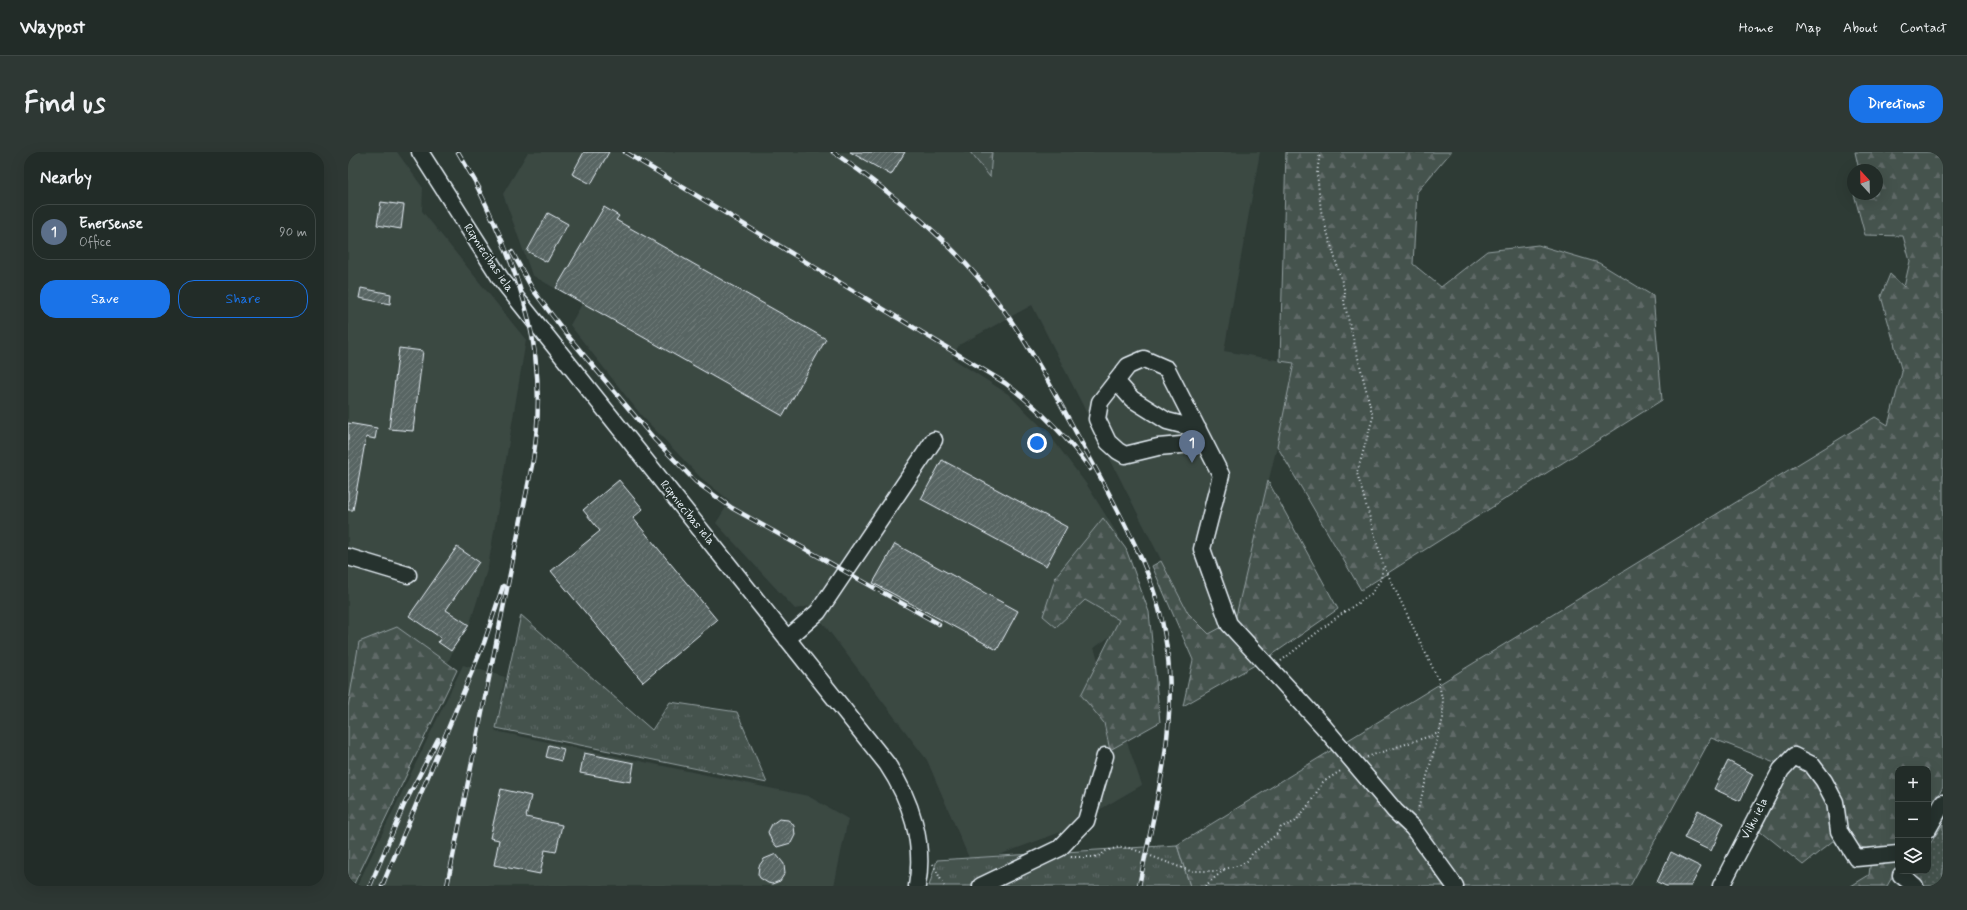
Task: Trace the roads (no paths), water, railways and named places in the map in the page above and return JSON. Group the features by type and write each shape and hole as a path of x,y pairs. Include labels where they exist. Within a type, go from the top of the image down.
{"street":[{"name":"Rūpniecības iela","path":"420,152 501,279 896,777 913,816 920,859 917,886"},
{"path":"1201,436 1158,448 1126,454 1118,451 1108,442 1097,419 1100,402 1128,366 1144,359 1167,369 1221,475 1202,548 1229,624 1271,669 1395,811 1413,828 1455,886"},
{"path":"1116,381 1132,399 1167,421 1201,436"},
{"path":"787,639 818,612 934,440"},
{"path":"348,557 408,575"},
{"path":"981,886 1060,848 1086,821 1105,756"},
{"name":"Vilku iela","path":"1721,886 1781,770 1794,756 1812,765 1824,781 1834,802 1839,831 1856,858 1895,854"},
{"path":"1931,824 1943,803"},
{"path":"1899,877 1915,886"}],"railway":[{"path":"458,152 479,188"},
{"path":"625,152 1005,383 1029,402 1061,433 1090,469"},
{"path":"833,152 879,185 944,241 964,261 1000,305 1027,345 1051,386 1123,520 1145,566 1161,615 1166,642 1170,697 1161,779 1139,886"},
{"path":"447,886 533,460 537,422 538,385 535,351 528,317 519,284 507,251 476,184"},
{"path":"512,252 533,290 567,335 655,440 696,482 732,508 939,624"},
{"path":"382,886 484,643 503,586"},
{"path":"370,886 404,805 438,739"}],"place":[{"name":"Enersense","path":"1192,463"}]}
